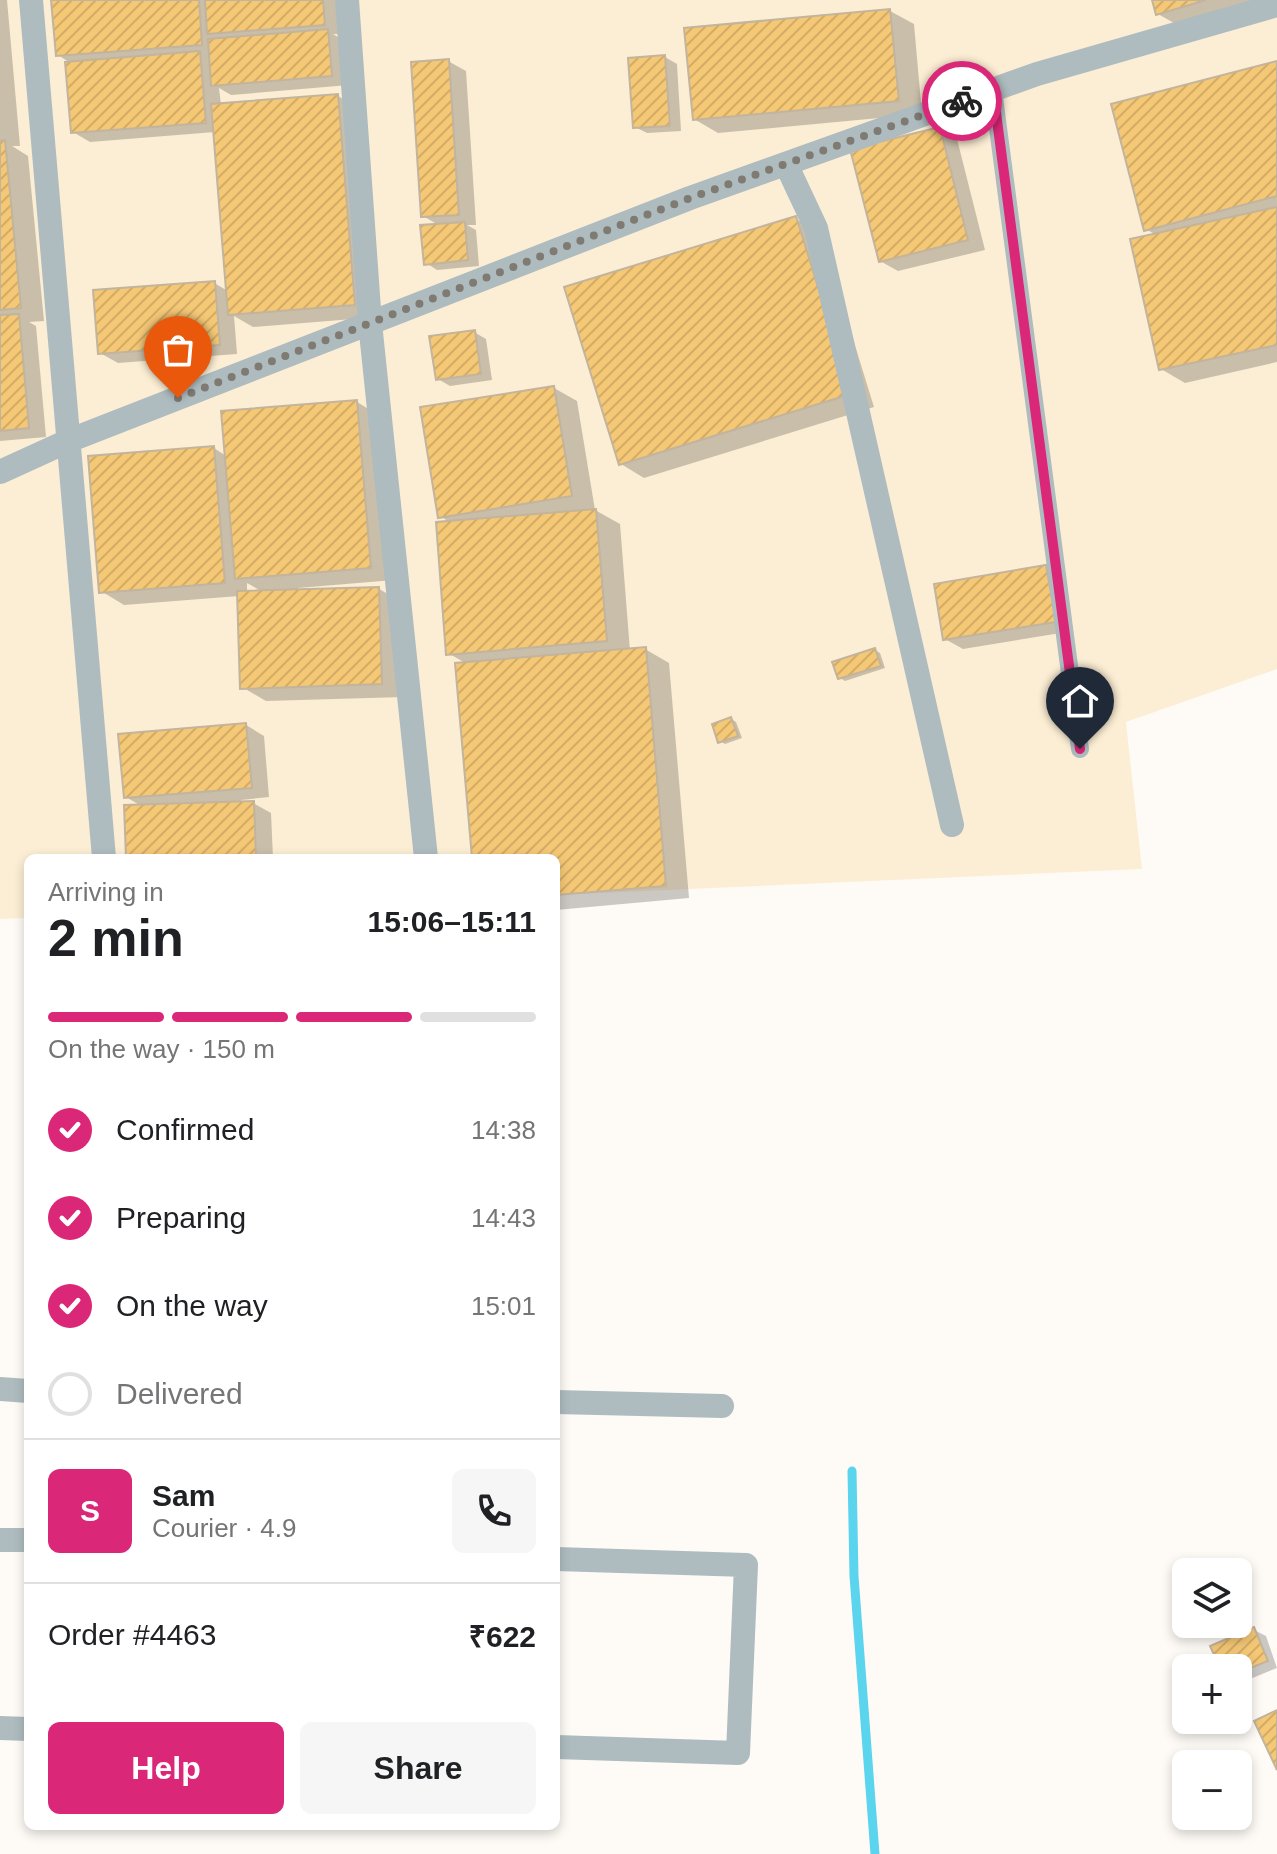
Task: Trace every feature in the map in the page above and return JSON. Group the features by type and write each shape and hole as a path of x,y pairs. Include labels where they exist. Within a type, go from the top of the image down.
{"street":[{"path":"31,0 104,854"},
{"path":"347,0 370,323 426,854"},
{"path":"0,472 68,441 690,198 1037,74 1277,5"},
{"path":"786,164 816,228 952,825"},
{"path":"0,1389 24,1391"},
{"path":"560,1402 722,1406"},
{"path":"0,1540 24,1540"},
{"path":"560,1559 746,1565 738,1753 560,1747"},
{"path":"0,1728 24,1729"}],"lane":[{"path":"993,90 1080,749"}],"shaded area":[{"path":"0,0 1277,0 1277,669 1126,722 1142,869 560,895 560,854 24,854 24,918 0,919"}],"building":[{"path":"51,0 199,0 202,45 56,56"},
{"path":"205,0 323,0 325,25 207,34"},
{"path":"1152,0 1206,0 1156,15"},
{"path":"890,9 899,101 693,120 684,28"},
{"path":"328,29 332,76 211,86 208,39"},
{"path":"200,51 206,123 71,133 65,62"},
{"path":"665,55 670,126 633,128 628,58"},
{"path":"449,59 459,215 421,217 411,62"},
{"path":"1277,61 1277,196 1144,231 1111,104"},
{"path":"338,94 355,305 228,315 211,104"},
{"path":"940,127 968,240 879,262 850,149"},
{"path":"5,140 21,308 0,310 0,141"},
{"path":"1277,207 1277,345 1159,370 1130,239"},
{"path":"796,216 851,394 619,465 564,287"},
{"path":"465,222 468,260 424,265 420,225"},
{"path":"215,281 220,345 98,354 93,290"},
{"path":"19,314 29,428 0,431 0,315"},
{"path":"475,330 481,374 436,380 429,336"},
{"path":"554,386 572,496 438,518 420,407"},
{"path":"357,400 371,568 235,579 221,411"},
{"path":"214,446 225,583 99,593 88,456"},
{"path":"596,509 607,641 446,655 436,522"},
{"path":"1046,565 1056,622 943,640 934,584"},
{"path":"379,587 382,684 240,689 237,591"},
{"path":"646,647 666,886 560,895 560,854 472,854 455,663"},
{"path":"875,648 881,666 838,679 832,662"},
{"path":"731,717 738,736 718,743 712,724"},
{"path":"246,723 252,788 124,798 118,734"},
{"path":"254,801 256,854 126,854 124,805"},
{"path":"1252,1628 1268,1661 1252,1667 1252,1654 1214,1654 1210,1646 1229,1638 1252,1638"},
{"path":"1277,1710 1277,1770 1254,1721"}],"waterway":[{"path":"852,1471 854,1576 875,1854"}],"way so far":[{"path":"178,398 690,198 962,101"}],"route":[{"path":"962,101 993,90 1080,749"}]}
